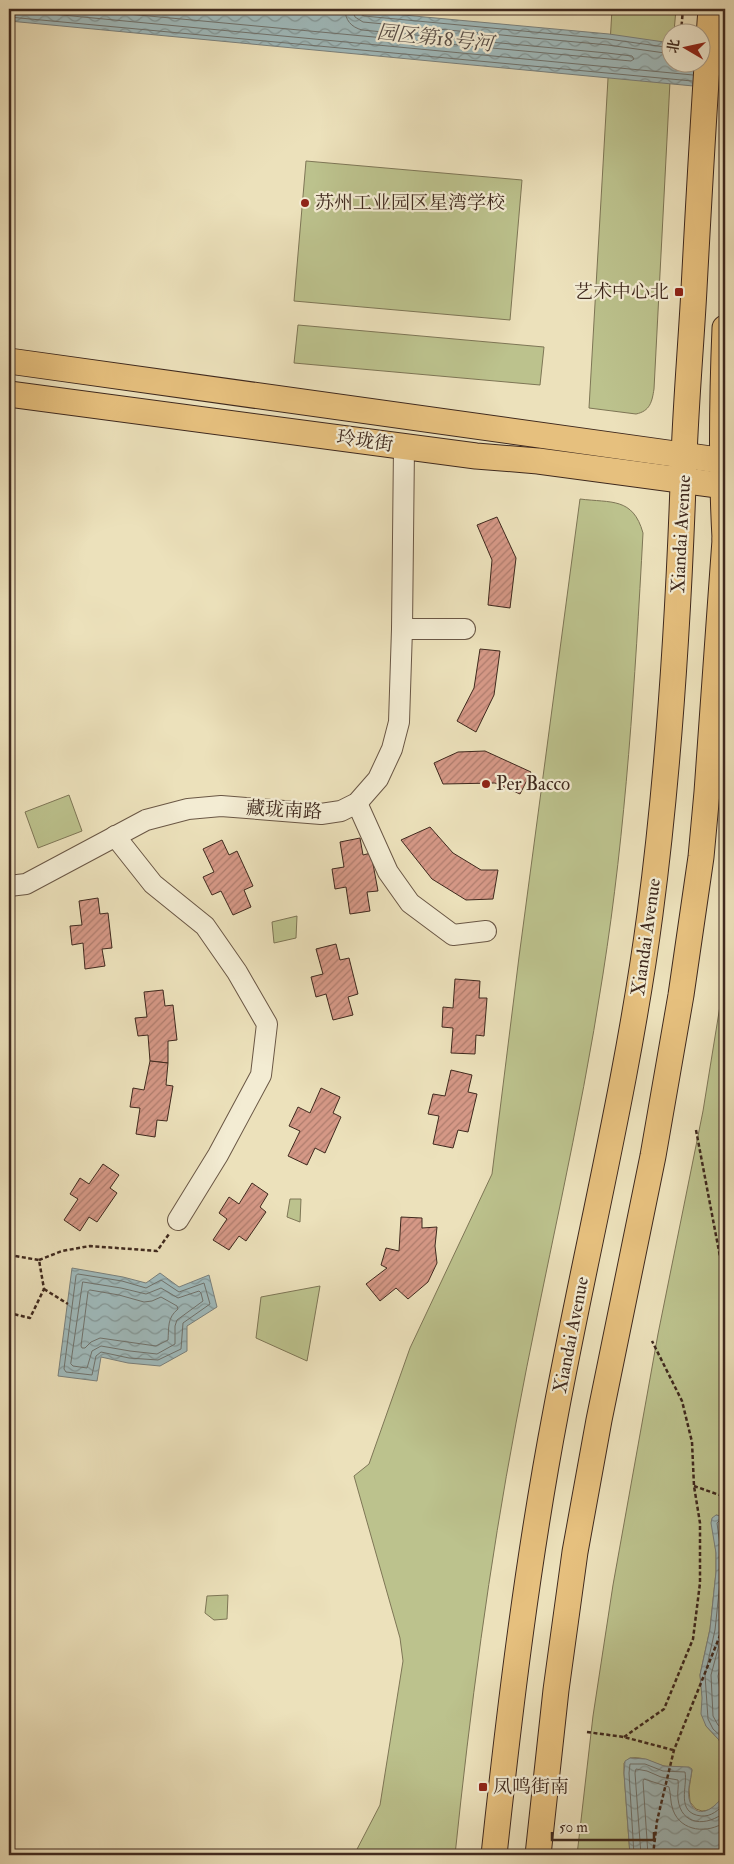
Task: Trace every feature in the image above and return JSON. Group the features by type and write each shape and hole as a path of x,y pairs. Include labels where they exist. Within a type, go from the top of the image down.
{"main road":[{"name":"Xiandai Avenue","path":"494,1855 513,1684 531,1555 558,1401 611,1146 640,986 650,914 665,778 676,631 684,455 711,9"},
{"name":"Xiandai Avenue","path":"538,1855 556,1690 575,1552 599,1420 653,1156 681,995 701,857 708,792 725,539 721,406 725,328"},
{"name":"玲珑街","path":"9,361 723,461"},
{"name":"玲珑街","path":"9,394 724,486"}],"street":[{"name":"藏珑南路","path":"9,886 26,884 146,820 188,809 221,806 321,814 342,811 357,803 378,779 392,749 399,722 404,446"},
{"path":"402,628 465,629"},
{"path":"357,803 388,872 410,903 453,934 486,931"},
{"path":"115,836 153,884 205,926 238,972 267,1024 261,1075 218,1155 178,1220"}],"path":[{"path":"682,22 683,9"},
{"path":"696,1130 725,1283"},
{"path":"9,1254 39,1260 62,1251 90,1246 157,1251 178,1220"},
{"path":"9,1313 30,1318 44,1289 39,1260"},
{"path":"44,1289 68,1304"},
{"path":"624,1736 664,1709 692,1639 700,1583 700,1524 694,1486 692,1442 682,1401 652,1340"},
{"path":"694,1486 725,1496"},
{"path":"653,1855 657,1821 670,1762 685,1719 725,1623"},
{"path":"587,1732 624,1736 674,1750"}],"green space":[{"path":"612,9 676,9 675,22 662,22 662,72 670,72 654,389 650,405 641,413 589,408"},
{"path":"306,161 522,180 510,320 294,301"},
{"path":"298,325 544,347 540,385 294,363"},
{"path":"580,499 611,502 627,507 639,521 643,533 624,809 611,919 594,1030 506,1477 481,1639 455,1855 354,1855 380,1805 403,1661 400,1638 354,1476 369,1464 410,1348 492,1174"},
{"path":"69,795 82,831 38,848 25,812"},
{"path":"297,916 296,938 274,943 272,922"},
{"path":"725,975 725,1517 716,1515 712,1520 716,1572 710,1629 700,1675 706,1726 719,1740 725,1750 725,1791 720,1802 709,1810 702,1811 696,1809 690,1802 689,1789 692,1770 664,1766 640,1758 630,1758 624,1763 624,1773 630,1855 577,1855 593,1716 613,1585 658,1334 703,1111"},
{"path":"290,1199 301,1199 300,1222 287,1217"},
{"path":"320,1286 307,1361 256,1338 261,1297"},
{"path":"228,1595 227,1619 214,1620 205,1613 207,1596"}],"water":[{"name":"园区第18号河","path":"9,9 338,9 609,34 662,42 662,72 712,72 712,47 725,48 725,89 9,21"},
{"path":"72,1268 146,1283 160,1273 179,1287 209,1275 217,1307 187,1326 187,1351 160,1366 128,1363 101,1357 97,1381 58,1376"},
{"path":"716,1515 725,1517 725,1750 719,1740 706,1726 701,1714 700,1675 710,1629 716,1572 716,1553 711,1523 712,1518"},
{"path":"630,1758 646,1759 664,1766 689,1767 692,1769 689,1798 694,1808 698,1811 709,1810 719,1802 725,1791 725,1855 630,1855 624,1773 625,1761"}],"building":[{"path":"497,517 516,558 510,608 488,605 492,560 477,525"},
{"path":"480,649 500,651 494,695 476,732 457,721 474,688"},
{"path":"485,751 531,772 520,794 495,783 443,784 434,763 458,752"},
{"path":"430,827 453,853 481,870 498,870 493,899 466,900 432,879 401,840"},
{"path":"360,838 363,855 371,853 378,891 367,892 370,911 350,914 346,887 335,889 332,869 344,867 340,842"},
{"path":"222,840 229,855 237,851 253,886 244,890 251,907 233,915 221,891 212,895 203,877 214,872 203,849"},
{"path":"98,898 100,914 108,913 112,948 102,949 105,966 85,969 83,943 72,945 70,926 82,925 79,901"},
{"path":"336,944 340,960 349,958 358,994 348,997 353,1015 333,1020 326,994 316,997 311,977 323,974 316,949"},
{"path":"455,979 480,981 479,998 487,998 484,1036 476,1035 475,1054 451,1053 453,1028 442,1027 443,1007 453,1008"},
{"path":"163,990 165,1006 173,1005 177,1040 168,1041 168,1063 150,1061 148,1035 138,1036 135,1018 147,1017 144,992"},
{"path":"150,1061 168,1063 166,1085 173,1086 167,1121 157,1120 155,1137 136,1134 140,1108 130,1107 133,1088 144,1090"},
{"path":"451,1070 472,1075 468,1092 477,1094 468,1132 458,1130 453,1148 433,1144 439,1116 428,1114 433,1094 445,1096"},
{"path":"321,1088 340,1097 333,1113 341,1117 325,1153 315,1148 307,1165 288,1156 300,1131 289,1126 298,1107 310,1113"},
{"path":"103,1164 119,1175 110,1188 117,1193 97,1222 89,1217 80,1231 64,1220 78,1199 70,1194 80,1178 89,1184"},
{"path":"252,1183 268,1194 260,1207 266,1212 246,1241 239,1236 229,1250 213,1240 227,1219 219,1213 229,1197 239,1204"},
{"path":"401,1217 422,1218 422,1228 437,1227 435,1246 437,1263 428,1282 408,1299 396,1288 380,1301 366,1284 387,1268 381,1265 386,1248 399,1251"}],"place":[{"name":"苏州工业园区星湾学校","path":"305,203"},
{"name":"艺术中心北","path":"679,292"},
{"name":"Per Bacco","path":"486,784"},
{"name":"凤鸣街南","path":"483,1787"}]}
